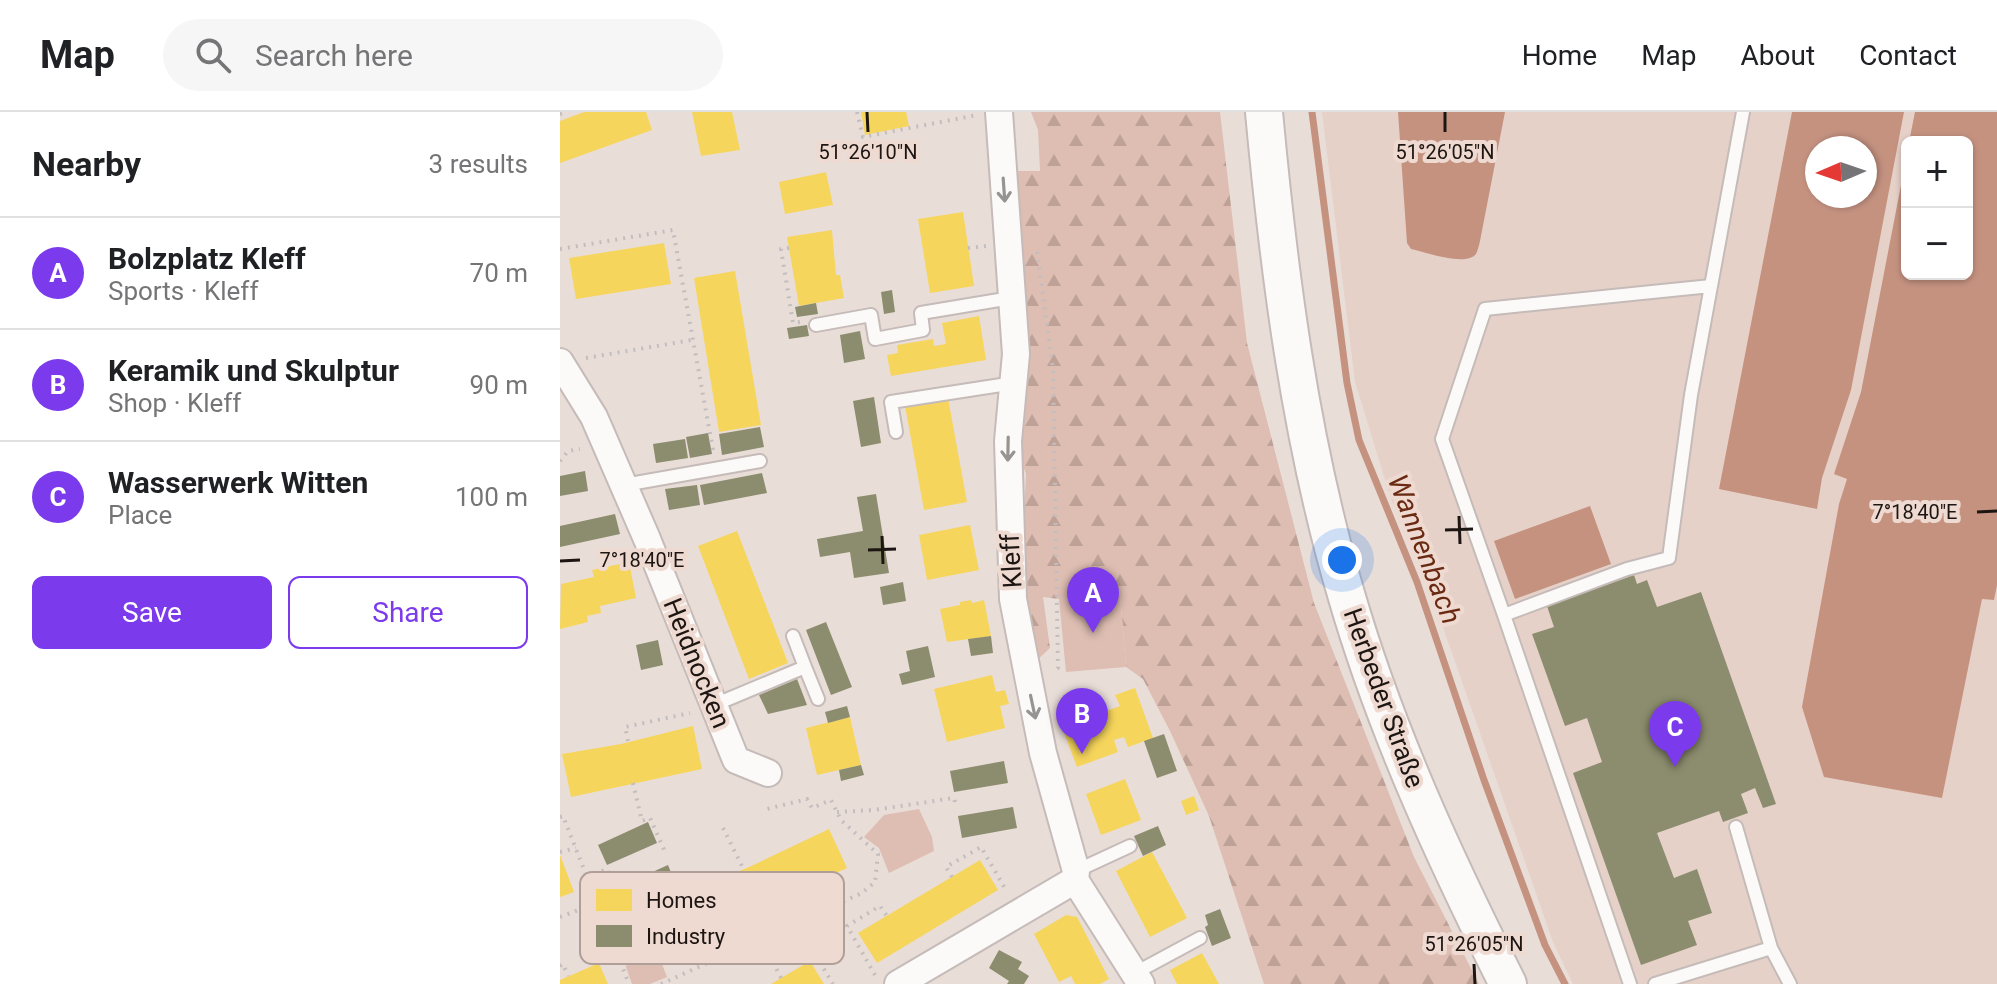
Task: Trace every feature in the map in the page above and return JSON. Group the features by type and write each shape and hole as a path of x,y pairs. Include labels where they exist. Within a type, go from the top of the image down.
{"main road":[{"name":"Herbeder Straße","path":"1264,112 1293,344 1311,449 1346,594 1402,753 1508,984"}],"street":[{"name":"Kleff","path":"988,113 1016,354 1008,441 1013,599 1043,753 1076,876 1138,979"},
{"name":"Heidnocken","path":"560,362 594,417 736,760 768,773"},
{"path":"898,984 1076,876"}],"lane":[{"path":"1504,615 1627,569 1669,558 1691,395 1743,112"},
{"path":"1630,984 1442,439 1485,309 1711,286"},
{"path":"816,325 871,315 875,339 923,330 921,313 1011,298"},
{"path":"896,432 891,402 1014,383"},
{"path":"624,485 760,461"},
{"path":"793,636 818,699"},
{"path":"714,705 805,667"},
{"path":"1736,827 1771,948 1790,984"},
{"path":"1076,876 1130,846"},
{"path":"1138,979 1200,938"},
{"path":"1655,984 1771,948"}],"path":[{"path":"560,114 567,112"},
{"path":"857,112 863,137 988,113"},
{"path":"560,249 673,230 717,469"},
{"path":"1028,680 1058,668 1059,638 1053,369 1036,244"},
{"path":"789,248 781,249 793,323 815,320 816,325"},
{"path":"785,273 793,272"},
{"path":"789,297 798,295"},
{"path":"560,362 693,340"},
{"path":"628,741 625,727 714,705"},
{"path":"633,783 642,821 650,818 666,854"},
{"path":"837,812 874,810 954,798 956,806"},
{"path":"763,810 807,799 812,808 831,800 841,820 878,854 875,882 862,893 844,901"},
{"path":"560,817 563,816 585,872"},
{"path":"723,828 743,868"},
{"path":"952,877 946,867 981,847 1019,913"},
{"path":"560,852 576,848"},
{"path":"880,984 847,926 880,906 887,916"},
{"path":"560,917 580,909"},
{"path":"560,966 563,964 568,976"},
{"path":"621,964 629,984"},
{"path":"661,984 704,964"},
{"path":"774,964 781,978"},
{"path":"821,964 833,984"}],"shaded area":[{"path":"1322,112 1997,112 1997,984 1573,984 1553,942 1438,613 1391,499 1355,382"},
{"path":"1398,112 1505,112 1480,241 1476,254 1471,258 1435,255 1411,249 1407,243"},
{"path":"1792,112 1904,112 1851,390 1822,478 1817,509 1719,489"},
{"path":"1915,112 1997,112 1997,585 1994,600 1982,599 1942,798 1824,777 1802,707 1839,504 1847,479 1834,474 1861,392 1901,185 1901,280 1973,280 1973,136 1910,136"},
{"path":"1590,506 1611,564 1515,599 1494,541"}],"green space":[{"path":"1031,112 1220,112 1247,343 1314,603 1414,857 1479,984 1264,984 1209,816 1143,679 1126,667 1120,594 1059,599 1043,597 1050,648 1033,664 1020,601 1026,474 1017,449 1011,171 1040,171 1038,130"},
{"path":"1120,594 1126,667 1066,672 1059,599"},
{"path":"919,809 932,837 934,851 889,873 879,848 864,837 884,815"},
{"path":"627,964 662,964 667,977 650,984 632,984"}],"building: Homes":[{"path":"584,112 646,112 652,130 560,163 560,121"},
{"path":"692,112 732,112 740,150 701,156"},
{"path":"861,112 906,112 909,126 865,135"},
{"path":"826,172 833,205 785,214 779,182"},
{"path":"963,212 974,286 930,293 918,219"},
{"path":"832,230 836,275 840,275 844,298 799,306 787,237"},
{"path":"664,243 671,284 576,299 569,258"},
{"path":"735,271 761,425 719,432 694,278"},
{"path":"979,316 986,360 891,376 887,355 898,353 897,345 933,339 934,346 946,344 942,323"},
{"path":"948,398 967,502 924,510 905,406"},
{"path":"970,525 979,570 927,580 919,535"},
{"path":"737,531 788,663 749,679 698,546"},
{"path":"629,562 636,598 600,606 601,613 587,616 588,622 560,629 561,584 594,577 592,570"},
{"path":"971,600 972,603 984,600 991,636 947,642 940,609"},
{"path":"992,675 996,692 1005,690 1009,704 1000,706 1005,728 947,742 934,689"},
{"path":"1135,688 1153,738 1128,747 1124,737 1114,740 1118,752 1077,767 1060,722 1101,706 1104,712 1120,706 1115,695"},
{"path":"850,717 861,765 817,775 806,728"},
{"path":"693,726 702,769 571,797 562,754 621,744"},
{"path":"1125,779 1141,820 1101,835 1086,794"},
{"path":"1194,796 1199,810 1186,815 1181,801"},
{"path":"829,829 847,868 838,872 737,872"},
{"path":"1152,852 1187,918 1150,937 1116,871"},
{"path":"560,855 574,892 560,897"},
{"path":"980,860 998,890 877,963 858,933"},
{"path":"1066,915 1077,917 1109,979 1100,984 1075,984 1071,976 1059,982 1034,934"},
{"path":"1202,953 1219,984 1177,984 1170,970"},
{"path":"599,964 608,984 560,984 560,980"},
{"path":"805,964 812,964 824,984 771,984"}],"building: Industry":[{"path":"892,290 895,312 884,314 881,292"},
{"path":"816,303 818,314 797,317 795,307"},
{"path":"807,325 809,336 789,339 787,328"},
{"path":"860,331 865,359 844,363 840,335"},
{"path":"874,397 881,443 861,447 853,401"},
{"path":"760,427 764,447 722,455 719,434"},
{"path":"708,433 712,454 690,458 686,437"},
{"path":"685,439 688,458 656,463 653,444"},
{"path":"585,471 588,491 560,496 560,476"},
{"path":"762,473 767,493 704,505 700,485"},
{"path":"697,485 700,505 669,510 665,489"},
{"path":"876,494 889,573 854,578 850,552 820,557 817,539 863,531 857,497"},
{"path":"615,514 620,534 560,547 560,526"},
{"path":"1634,575 1637,584 1647,580 1657,607 1701,592 1776,804 1763,808 1755,788 1741,794 1748,813 1723,822 1719,811 1657,833 1674,878 1697,869 1712,913 1688,921 1697,945 1641,965 1573,773 1602,762 1587,718 1565,726 1532,634 1554,627 1547,606"},
{"path":"903,582 906,601 883,605 880,587"},
{"path":"826,622 852,687 831,695 806,630"},
{"path":"991,636 993,653 971,656 968,639"},
{"path":"658,640 663,665 641,670 636,645"},
{"path":"928,646 935,677 902,685 899,674 910,671 906,651"},
{"path":"797,679 807,705 768,714 759,695"},
{"path":"847,706 850,717 828,723 825,712"},
{"path":"1164,734 1177,771 1157,778 1144,741"},
{"path":"1004,761 1008,783 954,792 950,771"},
{"path":"861,765 864,775 841,781 839,770"},
{"path":"1013,807 1017,828 962,838 958,816"},
{"path":"648,822 657,843 607,865 598,845"},
{"path":"1158,826 1166,845 1143,856 1134,836"},
{"path":"668,865 671,872 652,872"},
{"path":"1220,909 1231,938 1212,946 1205,927 1208,925 1205,915"},
{"path":"999,950 1022,962 1018,969 1029,976 1024,984 1007,984 1009,981 989,968"}],"waterway":[{"name":"Wannenbach","path":"1312,112 1347,383 1359,440 1417,582 1484,780 1545,945 1565,984"}],"place":[{"name":"Bolzplatz Kleff","path":"1093,633"},
{"name":"Keramik und Skulptur","path":"1082,754"},
{"name":"Wasserwerk Witten","path":"1675,767"}]}
